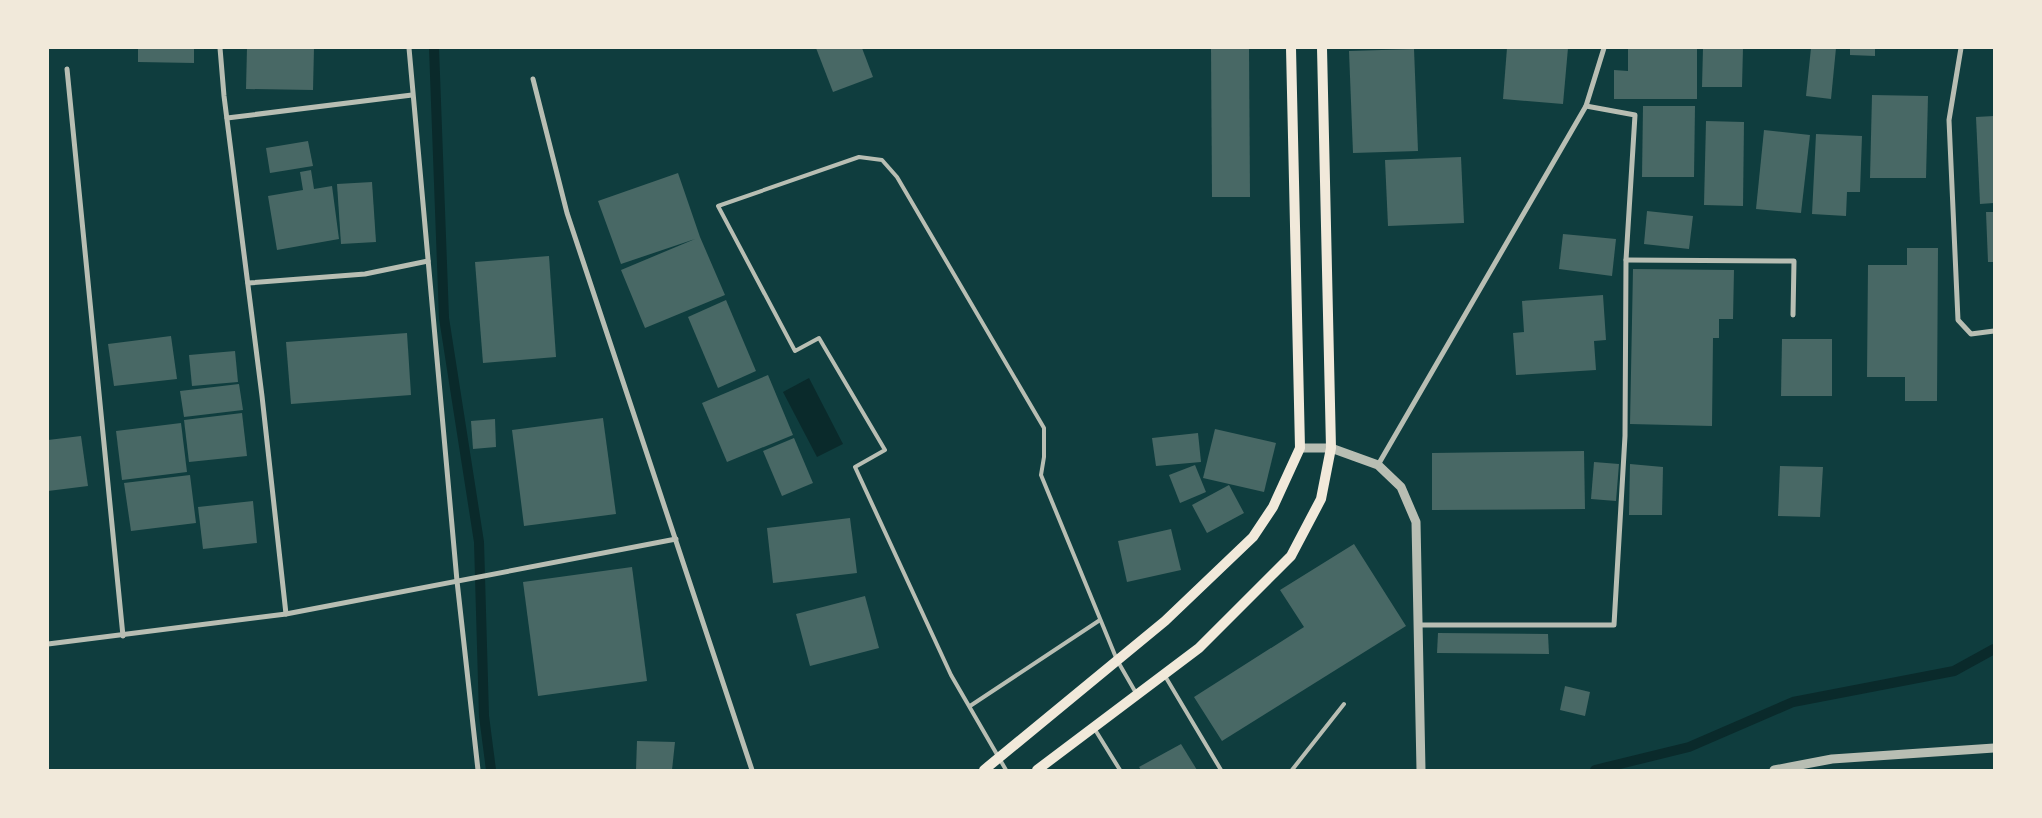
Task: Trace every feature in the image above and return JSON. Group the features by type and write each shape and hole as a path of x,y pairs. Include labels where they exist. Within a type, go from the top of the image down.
{"main road":[{"path":"984,770 1165,621 1253,537 1273,507 1300,448 1291,48"},
{"path":"1037,770 1199,648 1291,556 1320,499 1331,448 1322,48"}],"street":[{"path":"220,48 286,614"},
{"path":"409,48 458,580 478,770"},
{"path":"1378,465 1586,106 1604,48"},
{"path":"1961,48 1949,120 1958,320 1970,334 1994,331"},
{"path":"67,69 123,636"},
{"path":"533,80 567,213 752,770"},
{"path":"227,118 412,95"},
{"path":"1418,625 1614,625 1625,436 1626,260 1635,115 1586,106"},
{"path":"1626,260 1794,262 1793,315"},
{"path":"248,283 365,274 428,261"},
{"path":"1300,448 1331,448 1378,465 1401,487 1416,522 1421,770"},
{"path":"48,644 286,614 676,539"},
{"path":"1774,770 1832,759 1994,748"}],"lane":[{"path":"1006,770 951,674 854,467 885,450 819,338 796,351 718,206 858,156 882,160 897,177 1044,428 1044,457 1041,475 1117,660 1137,695"},
{"path":"970,706 1100,620"},
{"path":"1163,674 1221,770"},
{"path":"1292,770 1344,704"},
{"path":"1094,728 1120,770"}],"water":[{"path":"809,378 843,444 817,457 783,392"}],"building":[{"path":"138,48 194,48 194,63 138,62"},
{"path":"247,48 314,48 313,90 246,89"},
{"path":"816,48 862,48 873,77 833,92"},
{"path":"1211,48 1249,48 1250,197 1212,197"},
{"path":"1507,48 1568,48 1563,104 1503,99"},
{"path":"1628,48 1697,48 1697,99 1614,99 1614,70 1628,71"},
{"path":"1703,48 1743,48 1742,87 1702,87"},
{"path":"1811,48 1836,48 1831,99 1806,96"},
{"path":"1850,48 1875,48 1875,56 1850,55"},
{"path":"1414,49 1418,151 1353,153 1349,51"},
{"path":"1872,95 1928,96 1926,178 1870,178"},
{"path":"1643,106 1695,106 1694,177 1642,177"},
{"path":"1994,116 1994,203 1980,204 1976,117"},
{"path":"1706,121 1744,122 1743,206 1704,205"},
{"path":"1764,130 1810,135 1801,213 1756,209"},
{"path":"1816,134 1862,136 1860,192 1847,192 1846,216 1812,214"},
{"path":"308,141 313,166 270,173 266,148"},
{"path":"1461,157 1464,223 1388,226 1385,160"},
{"path":"311,170 314,189 332,186 339,239 277,250 268,196 303,190 300,172"},
{"path":"678,173 700,237 725,295 645,328 621,270 695,239 621,264 598,201"},
{"path":"372,182 376,242 341,244 337,184"},
{"path":"1647,211 1693,216 1689,249 1644,244"},
{"path":"1986,212 1994,212 1994,262 1988,262"},
{"path":"1563,234 1616,239 1612,276 1559,269"},
{"path":"1907,248 1938,248 1937,401 1905,401 1905,377 1867,377 1868,265 1907,265"},
{"path":"549,256 556,357 483,363 475,262"},
{"path":"1633,269 1734,270 1733,319 1719,319 1719,338 1713,338 1712,426 1630,424"},
{"path":"1603,295 1606,340 1594,341 1596,370 1516,375 1513,333 1524,332 1522,301"},
{"path":"726,300 756,371 718,388 688,317"},
{"path":"407,333 411,395 291,404 286,342"},
{"path":"171,336 177,379 114,386 108,344"},
{"path":"1782,339 1832,339 1832,396 1781,396"},
{"path":"235,351 238,382 192,386 189,355"},
{"path":"768,375 793,435 727,462 702,403"},
{"path":"239,384 243,410 184,417 180,391"},
{"path":"242,413 247,456 189,462 184,420"},
{"path":"603,418 616,514 524,526 512,430"},
{"path":"495,419 496,447 473,449 471,421"},
{"path":"181,423 187,472 122,480 116,431"},
{"path":"1215,429 1276,443 1264,492 1203,478"},
{"path":"1198,433 1201,462 1156,466 1152,438"},
{"path":"81,436 88,486 48,491 48,440"},
{"path":"794,438 813,483 782,496 763,451"},
{"path":"1584,451 1585,509 1432,510 1432,453"},
{"path":"1594,462 1619,464 1616,501 1591,499"},
{"path":"1630,464 1663,467 1662,515 1629,515"},
{"path":"1195,465 1206,492 1180,503 1169,475"},
{"path":"1780,466 1823,467 1820,517 1778,516"},
{"path":"190,475 196,523 131,531 124,483"},
{"path":"1229,485 1244,513 1207,533 1192,505"},
{"path":"253,501 257,543 203,549 198,507"},
{"path":"850,518 857,573 773,583 767,528"},
{"path":"1171,529 1181,570 1127,582 1118,541"},
{"path":"1354,544 1406,626 1222,741 1194,697 1304,627 1280,590"},
{"path":"632,567 647,681 538,696 523,582"},
{"path":"865,596 879,648 810,666 796,614"},
{"path":"1438,633 1548,634 1549,654 1437,653"},
{"path":"1565,686 1590,692 1585,716 1560,710"},
{"path":"637,741 675,742 672,770 636,770"},
{"path":"1181,744 1197,770 1141,770 1139,767"}],"waterway":[{"path":"434,48 444,318 479,542 484,716 491,770"},
{"path":"1595,770 1689,747 1793,702 1954,671 1994,649"}]}
